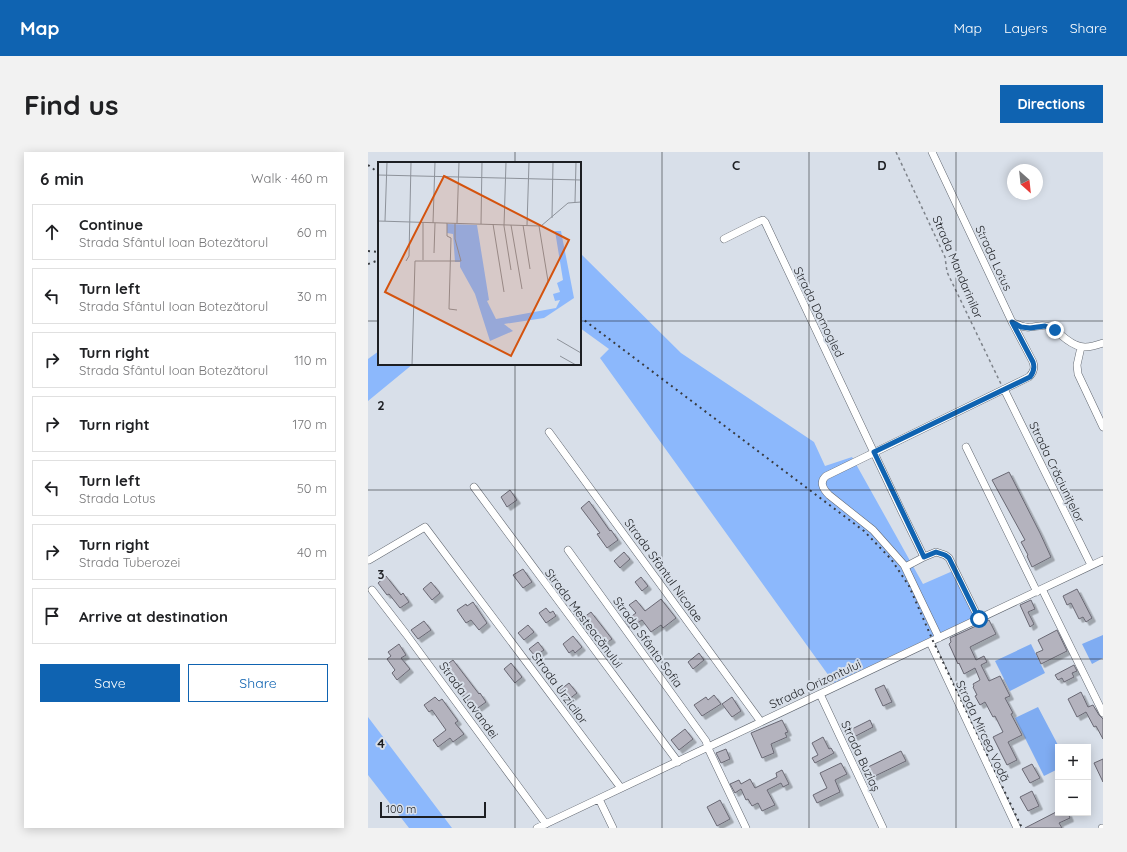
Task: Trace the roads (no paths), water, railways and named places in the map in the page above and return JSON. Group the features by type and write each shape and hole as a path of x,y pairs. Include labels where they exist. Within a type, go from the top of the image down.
{"street":[{"name":"Strada Lotus","path":"932,152 1012,322 1033,362 1033,372 1030,377 1004,389"},
{"name":"Strada Domogled","path":"724,239 763,220 874,452"},
{"path":"1012,322 1021,327 1030,328 1045,326 1055,330 1071,343 1081,347 1092,347 1103,343"},
{"path":"1081,347 1077,365 1078,374 1103,427"},
{"path":"939,638 905,567 873,530 829,494 823,487 823,478 1004,389"},
{"name":"Strada Crăciunițelor","path":"1004,389 1091,566"},
{"name":"Strada Sfântul Nicolae","path":"549,432 761,722"},
{"path":"966,447 1103,713"},
{"path":"874,452 924,557"},
{"name":"Strada Mesteacănului","path":"474,486 678,762"},
{"name":"Strada Urzicilor","path":"369,560 424,527 621,788"},
{"name":"Strada Sfânta Sofia","path":"568,550 706,741 746,828"},
{"path":"905,567 936,552 945,555 949,558 979,619"},
{"name":"Strada Orizontului","path":"537,828 1103,560"},
{"name":"Strada Lavandei","path":"372,590 546,824"},
{"name":"Strada Mircea Vodă","path":"930,642 1017,828"},
{"name":"Strada Buziaș","path":"820,694 883,828"},
{"path":"599,799 613,828"}],"railway":[{"path":"368,165 378,172"},
{"path":"368,251 378,252"},
{"path":"368,264 378,260"},
{"path":"581,318 864,531 891,559 909,586 933,641 1022,828"}]}
